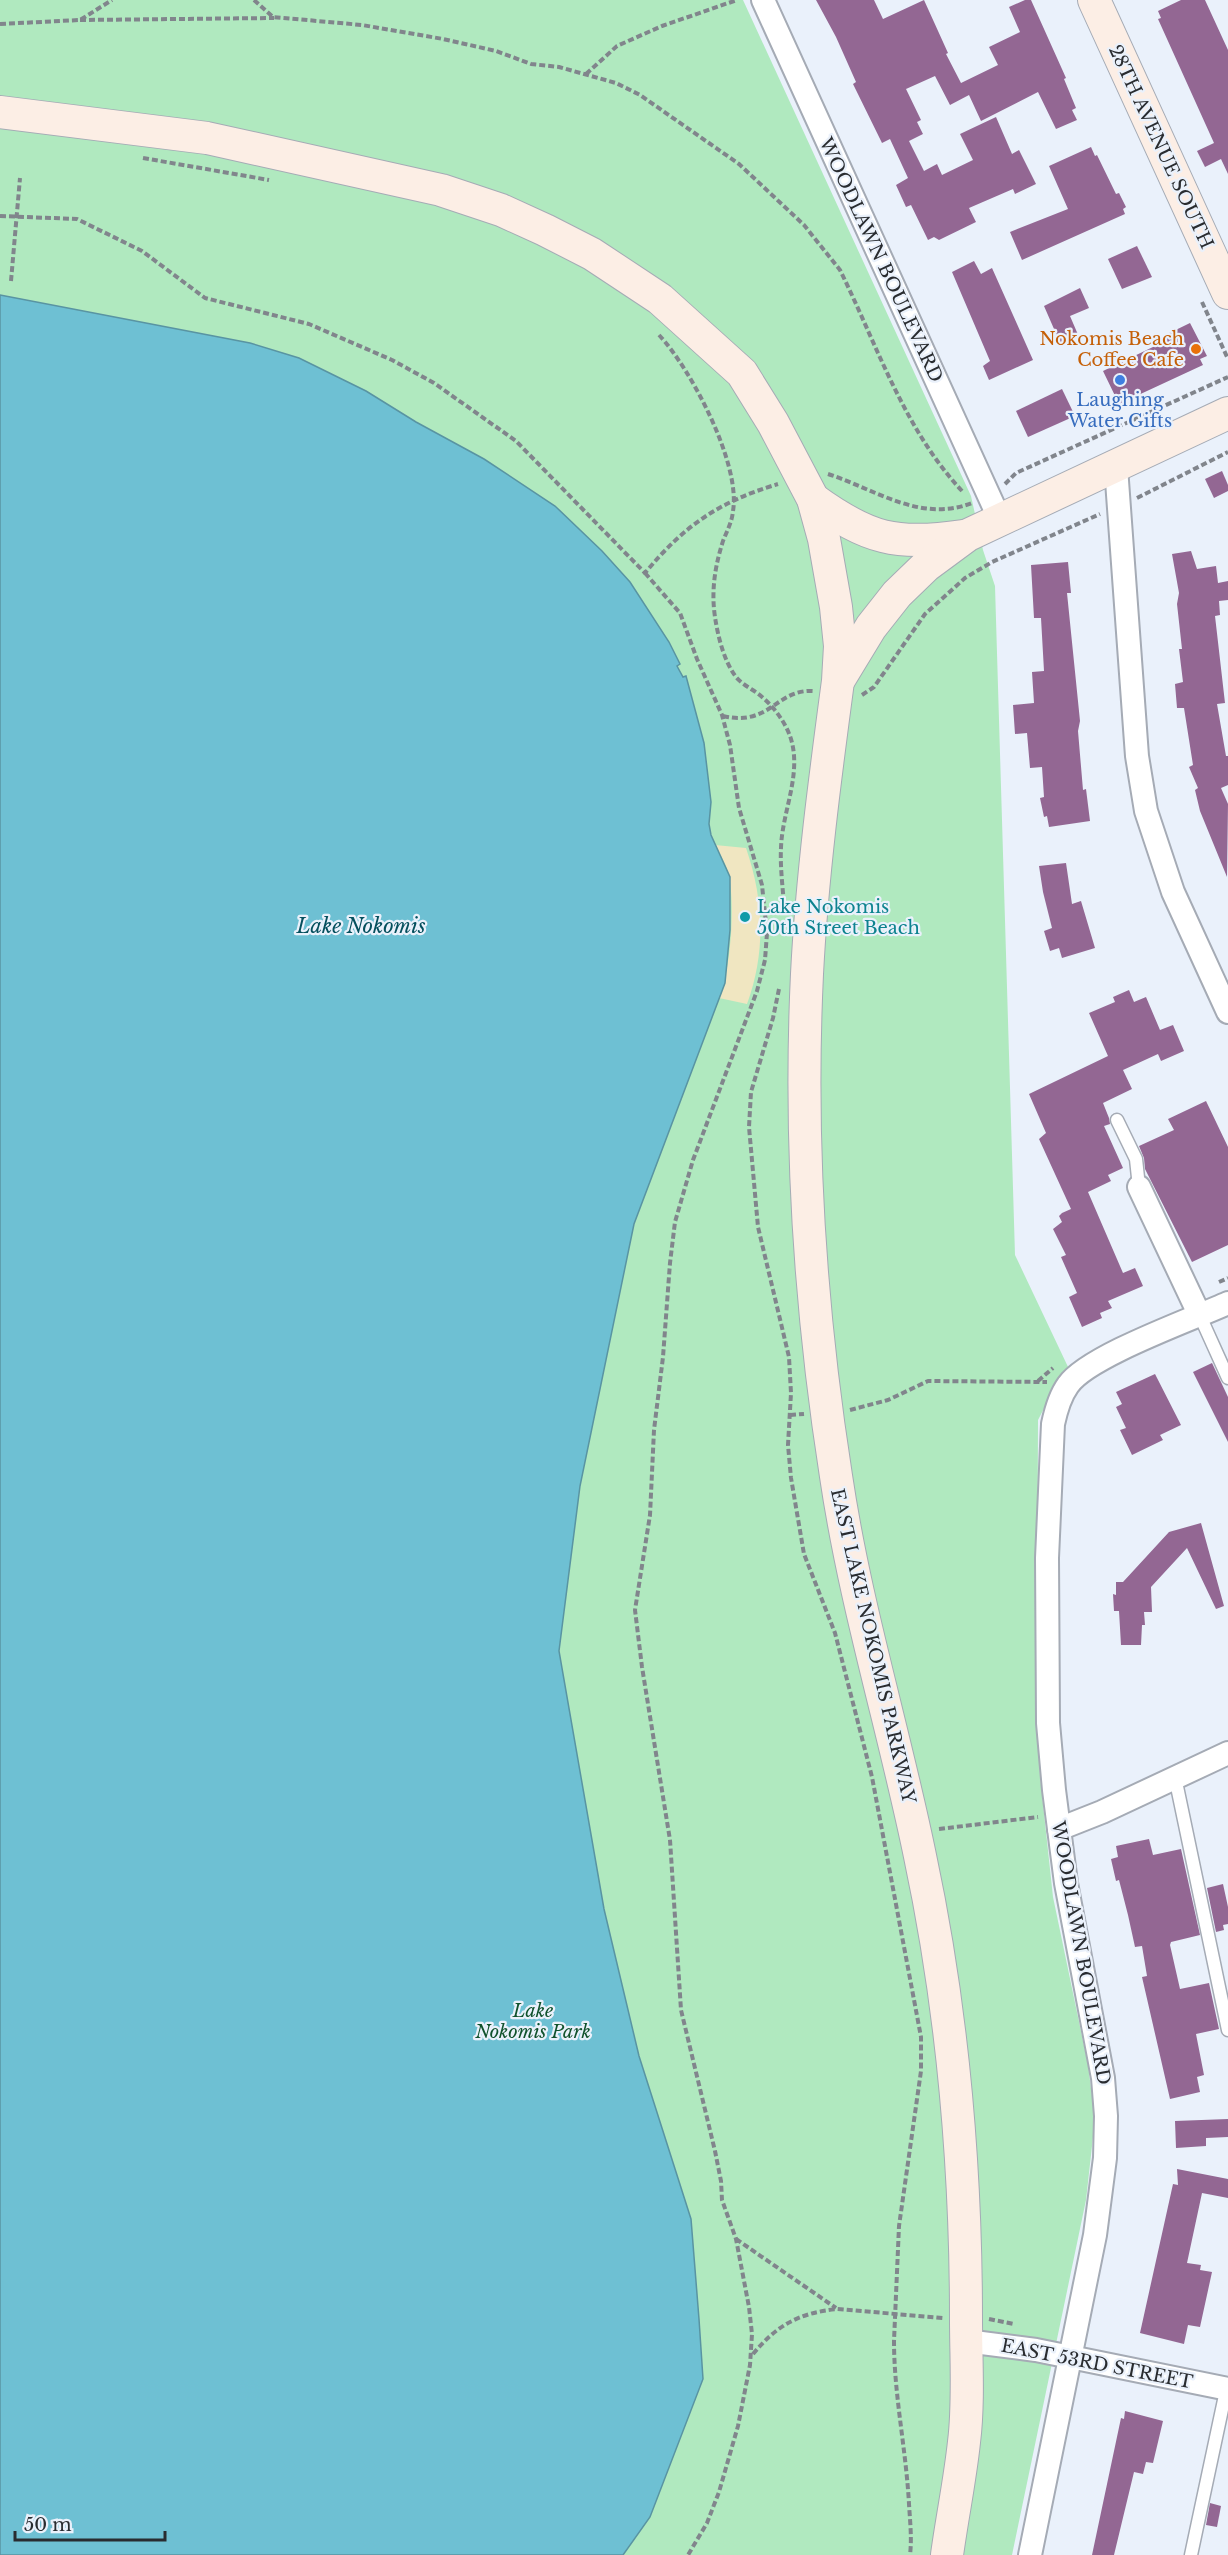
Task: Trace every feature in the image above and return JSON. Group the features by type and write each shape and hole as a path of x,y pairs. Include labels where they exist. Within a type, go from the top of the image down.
{"street":[{"name":"WOODLAWN BOULEVARD","path":"763,0 984,509"},
{"name":"28TH AVENUE SOUTH","path":"1094,0 1228,293"},
{"name":"EAST LAKE NOKOMIS PARKWAY","path":"0,112 207,138 441,190 501,210 536,226 591,254 660,299 742,373 773,423 808,488 824,539 836,607 840,646 837,690 814,878 804,1044 807,1201 827,1413 839,1499 853,1573 919,1850 938,1960 960,2160 966,2274 965,2439 947,2555"},
{"path":"837,690 871,627 897,594 926,566 968,536 984,509 1116,466 1228,413"},
{"path":"1116,466 1137,756 1146,811 1173,892 1228,1012"},
{"path":"808,488 854,526 886,538 921,542 968,536"},
{"path":"1139,1187 1200,1316"},
{"name":"WOODLAWN BOULEVARD","path":"1030,2555 1072,2358 1101,2199 1106,2116 1101,2062 1052,1822 1047,1686 1050,1461 1056,1410 1068,1385 1091,1366 1121,1350 1228,1303"},
{"path":"1052,1822 1102,1812 1228,1753"},
{"name":"EAST 53RD STREET","path":"966,2341 1228,2387"}],"lane":[{"path":"1117,1120 1136,1159 1139,1187"},
{"path":"1200,1316 1228,1378"},
{"path":"1175,1777 1228,2030"},
{"path":"1191,2555 1228,2387"}],"path":[{"path":"80,20 112,0"},
{"path":"254,0 273,17 362,25 424,36 496,51 531,64 585,74 616,83 640,95 680,122 739,164 804,225 840,270 919,435 950,478 984,509"},
{"path":"585,74 617,46 672,22 737,0"},
{"path":"0,24 80,20 281,18"},
{"path":"132,156 275,181"},
{"path":"11,281 20,178"},
{"path":"0,216 77,219 142,251 206,298 309,324 373,352 434,383 516,441 645,573 680,613 722,715 732,753 739,808 762,885 767,949 757,991 693,1160 675,1222 669,1263 663,1357 654,1430 650,1515 635,1610 670,1840 679,2001 715,2151 722,2200 736,2239 749,2307 752,2355 738,2426 719,2492 707,2523 688,2555"},
{"path":"656,332 677,357 711,419 727,461 735,501 714,579 715,619 721,642 732,670 740,681 773,708 786,728 794,758 793,779 781,848 785,911"},
{"path":"1003,488 1007,479 1016,473 1228,376"},
{"path":"1135,499 1228,453"},
{"path":"645,573 680,534 709,514 765,488 808,488 823,473 900,504 927,510 984,509"},
{"path":"722,715 733,718 752,718 773,708 795,693 874,687 925,614 965,578 992,562 1108,509"},
{"path":"780,987 751,1092 749,1127 758,1227 789,1357 791,1394 788,1445 791,1478 804,1554 836,1636 872,1777 921,2037 920,2080 899,2226 894,2360 907,2467 912,2541 910,2555"},
{"path":"827,1413 867,1407 928,1381 1037,1381"},
{"path":"967,1826 1052,1822"},
{"path":"736,2239 837,2309"},
{"path":"752,2355 775,2330 790,2321 823,2310 895,2313"}],"green space":[{"name":"Lake Nokomis Park","path":"0,0 743,0 971,496 983,550 995,586 1015,1255 1069,1369 1053,1391 1038,1420 1037,1697 1040,1776 1053,1897 1088,2065 1093,2104 1093,2137 1086,2200 1012,2555 0,2555"}],"sand":[{"name":"Lake Nokomis 50th Street Beach","path":"715,845 746,848 756,887 760,946 747,1004 719,998 729,955 732,904 728,872"}],"water":[{"name":"Lake Nokomis","path":"0,295 250,343 299,358 366,391 416,422 484,459 555,506 602,551 630,582 669,642 680,664 677,666 683,677 686,676 704,743 711,802 709,824 711,835 730,877 730,930 725,983 634,1224 580,1486 559,1651 604,1909 639,2056 691,2219 699,2319 703,2379 650,2517 623,2555 0,2555"}],"building":[{"path":"816,0 874,0 883,19 924,0 948,53 946,54 961,83 998,65 989,47 1020,32 1009,7 1025,0 1031,0 1066,78 1064,79 1076,108 1072,110 1077,120 1056,129 1038,92 981,121 969,95 950,105 935,76 906,89 921,120 917,122 923,134 909,141 924,171 937,164 942,175 973,160 960,134 996,117 1012,154 1019,150 1036,184 1015,194 1013,189 969,208 976,222 939,240 934,237 928,240 911,205 906,207 896,185 908,178 890,139 882,143 853,84 856,82 836,37"},
{"path":"1181,0 1205,0 1228,50 1228,174 1221,159 1205,167 1197,151 1214,143 1158,19 1161,18 1158,11"},
{"path":"1091,147 1116,194 1119,193 1126,207 1123,209 1125,214 1022,260 1010,232 1068,209 1049,166"},
{"path":"1137,246 1152,277 1122,289 1108,259"},
{"path":"974,261 981,274 992,268 1033,360 989,380 983,366 990,361 952,272"},
{"path":"1080,288 1089,308 1070,316 1079,337 1061,345 1044,306"},
{"path":"1190,323 1207,356 1200,359 1203,365 1119,404 1103,371 1155,346 1153,341"},
{"path":"1062,389 1075,416 1028,437 1016,411"},
{"path":"1222,471 1228,491 1214,498 1205,479"},
{"path":"1191,551 1197,569 1216,566 1218,583 1228,581 1228,600 1219,601 1220,615 1215,616 1225,703 1217,704 1226,756 1228,756 1228,785 1221,788 1228,804 1227,877 1200,811 1195,790 1198,788 1189,767 1193,765 1184,708 1177,708 1175,684 1183,682 1179,649 1182,649 1177,604 1179,593 1172,554"},
{"path":"1068,562 1071,593 1067,593 1080,721 1078,731 1083,790 1086,789 1090,821 1049,827 1047,816 1044,817 1040,798 1044,797 1042,767 1030,768 1027,733 1015,734 1013,705 1034,703 1032,672 1044,671 1041,618 1034,618 1031,565"},
{"path":"1066,863 1072,904 1081,901 1095,948 1062,958 1059,948 1050,951 1044,931 1052,928 1039,866"},
{"path":"1129,990 1134,1002 1146,997 1160,1030 1173,1025 1184,1051 1161,1061 1158,1054 1123,1070 1132,1089 1103,1103 1110,1124 1104,1126 1123,1168 1108,1175 1111,1181 1088,1192 1123,1273 1135,1268 1143,1286 1108,1301 1112,1308 1100,1313 1102,1318 1082,1327 1069,1297 1077,1293 1061,1257 1066,1255 1053,1229 1062,1222 1059,1216 1071,1209 1039,1139 1046,1133 1029,1094 1108,1056 1089,1013 1115,1002 1113,997"},
{"path":"1206,1101 1228,1147 1228,1245 1192,1262 1145,1169 1144,1158 1139,1146 1174,1130 1168,1119"},
{"path":"1212,1363 1228,1397 1228,1442 1193,1372"},
{"path":"1155,1374 1181,1425 1160,1435 1163,1440 1132,1455 1120,1430 1126,1428 1116,1407 1122,1404 1116,1392"},
{"path":"1201,1523 1224,1606 1216,1609 1187,1548 1151,1587 1152,1612 1144,1612 1145,1625 1142,1625 1141,1645 1121,1645 1119,1611 1114,1611 1113,1594 1116,1595 1116,1582 1123,1582 1169,1532"},
{"path":"1149,1839 1153,1855 1181,1849 1200,1935 1171,1942 1170,1945 1180,1989 1209,1983 1219,2029 1196,2034 1204,2075 1197,2077 1200,2092 1170,2099 1142,1977 1147,1976 1142,1946 1135,1947 1119,1880 1116,1881 1111,1859 1118,1857 1116,1846"},
{"path":"1223,1884 1228,1907 1228,1924 1223,1925 1224,1930 1216,1932 1207,1888"},
{"path":"1228,2119 1228,2137 1206,2138 1206,2146 1176,2148 1175,2121"},
{"path":"1177,2169 1228,2179 1228,2198 1202,2193 1187,2263 1201,2265 1200,2270 1212,2272 1200,2327 1188,2325 1184,2344 1140,2333 1173,2184 1178,2185"},
{"path":"1125,2411 1163,2421 1153,2463 1146,2462 1143,2474 1134,2472 1114,2555 1092,2555 1121,2418 1124,2419"},
{"path":"1210,2503 1221,2506 1217,2527 1206,2525"}],"place":[{"name":"Nokomis Beach Coffee Cafe","path":"1196,349"},
{"name":"Laughing Water Gifts","path":"1120,380"},
{"name":"Lake Nokomis 50th Street Beach","path":"745,917"}]}
